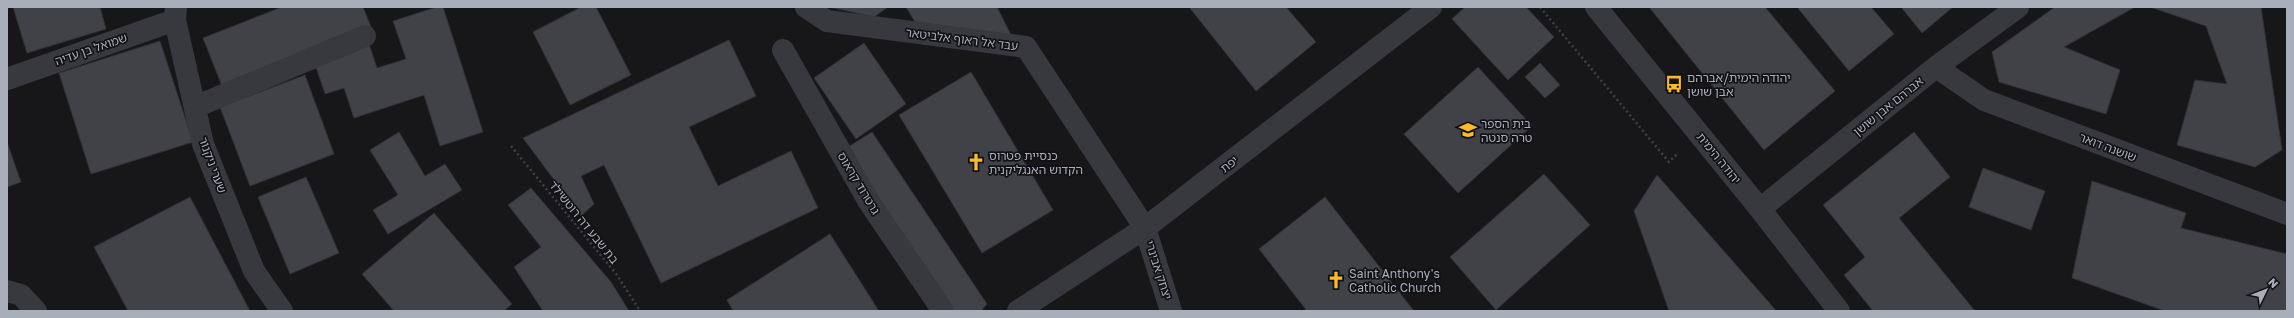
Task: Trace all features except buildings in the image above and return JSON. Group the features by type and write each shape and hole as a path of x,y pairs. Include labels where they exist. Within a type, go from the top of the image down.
{"street":[{"name":"עבד אל ראוף אלביטאר","path":"806,7 827,21 1026,47 1145,228"},
{"name":"יפת","path":"1018,311 1145,228 1432,7"},
{"name":"יהודה הימית","path":"1596,7 1700,134 1839,311"},
{"name":"אברהם אבן שושן","path":"1760,210 1936,67 2018,7"},
{"name":"שמואל בן עדיה","path":"7,79 176,13"},
{"name":"שערי ניקנור","path":"176,13 203,144 254,271 282,311"},
{"path":"195,107 365,36"},
{"name":"גרטרוד קראוס","path":"783,50 869,202 943,311"},
{"name":"שושנה דואר","path":"1936,67 1984,100 2287,214"},
{"name":"יצחק אבינרי","path":"1145,228 1171,311"},
{"path":"7,292 21,295 36,311"}],"path":[{"path":"1540,7 1668,162 1700,134"},
{"name":"בת שבע דה רוטשילד","path":"511,146 617,275 640,311"}],"place":[{"name":"יהודה הימית/אברהם אבן שושן","path":"1674,84"},
{"name":"בית הספר טרה סנטה","path":"1468,130"},
{"name":"כנסיית פטרוס הקדוש האנגליקנית","path":"976,162"},
{"name":"Saint Anthony's Catholic Church","path":"1336,280"}]}
